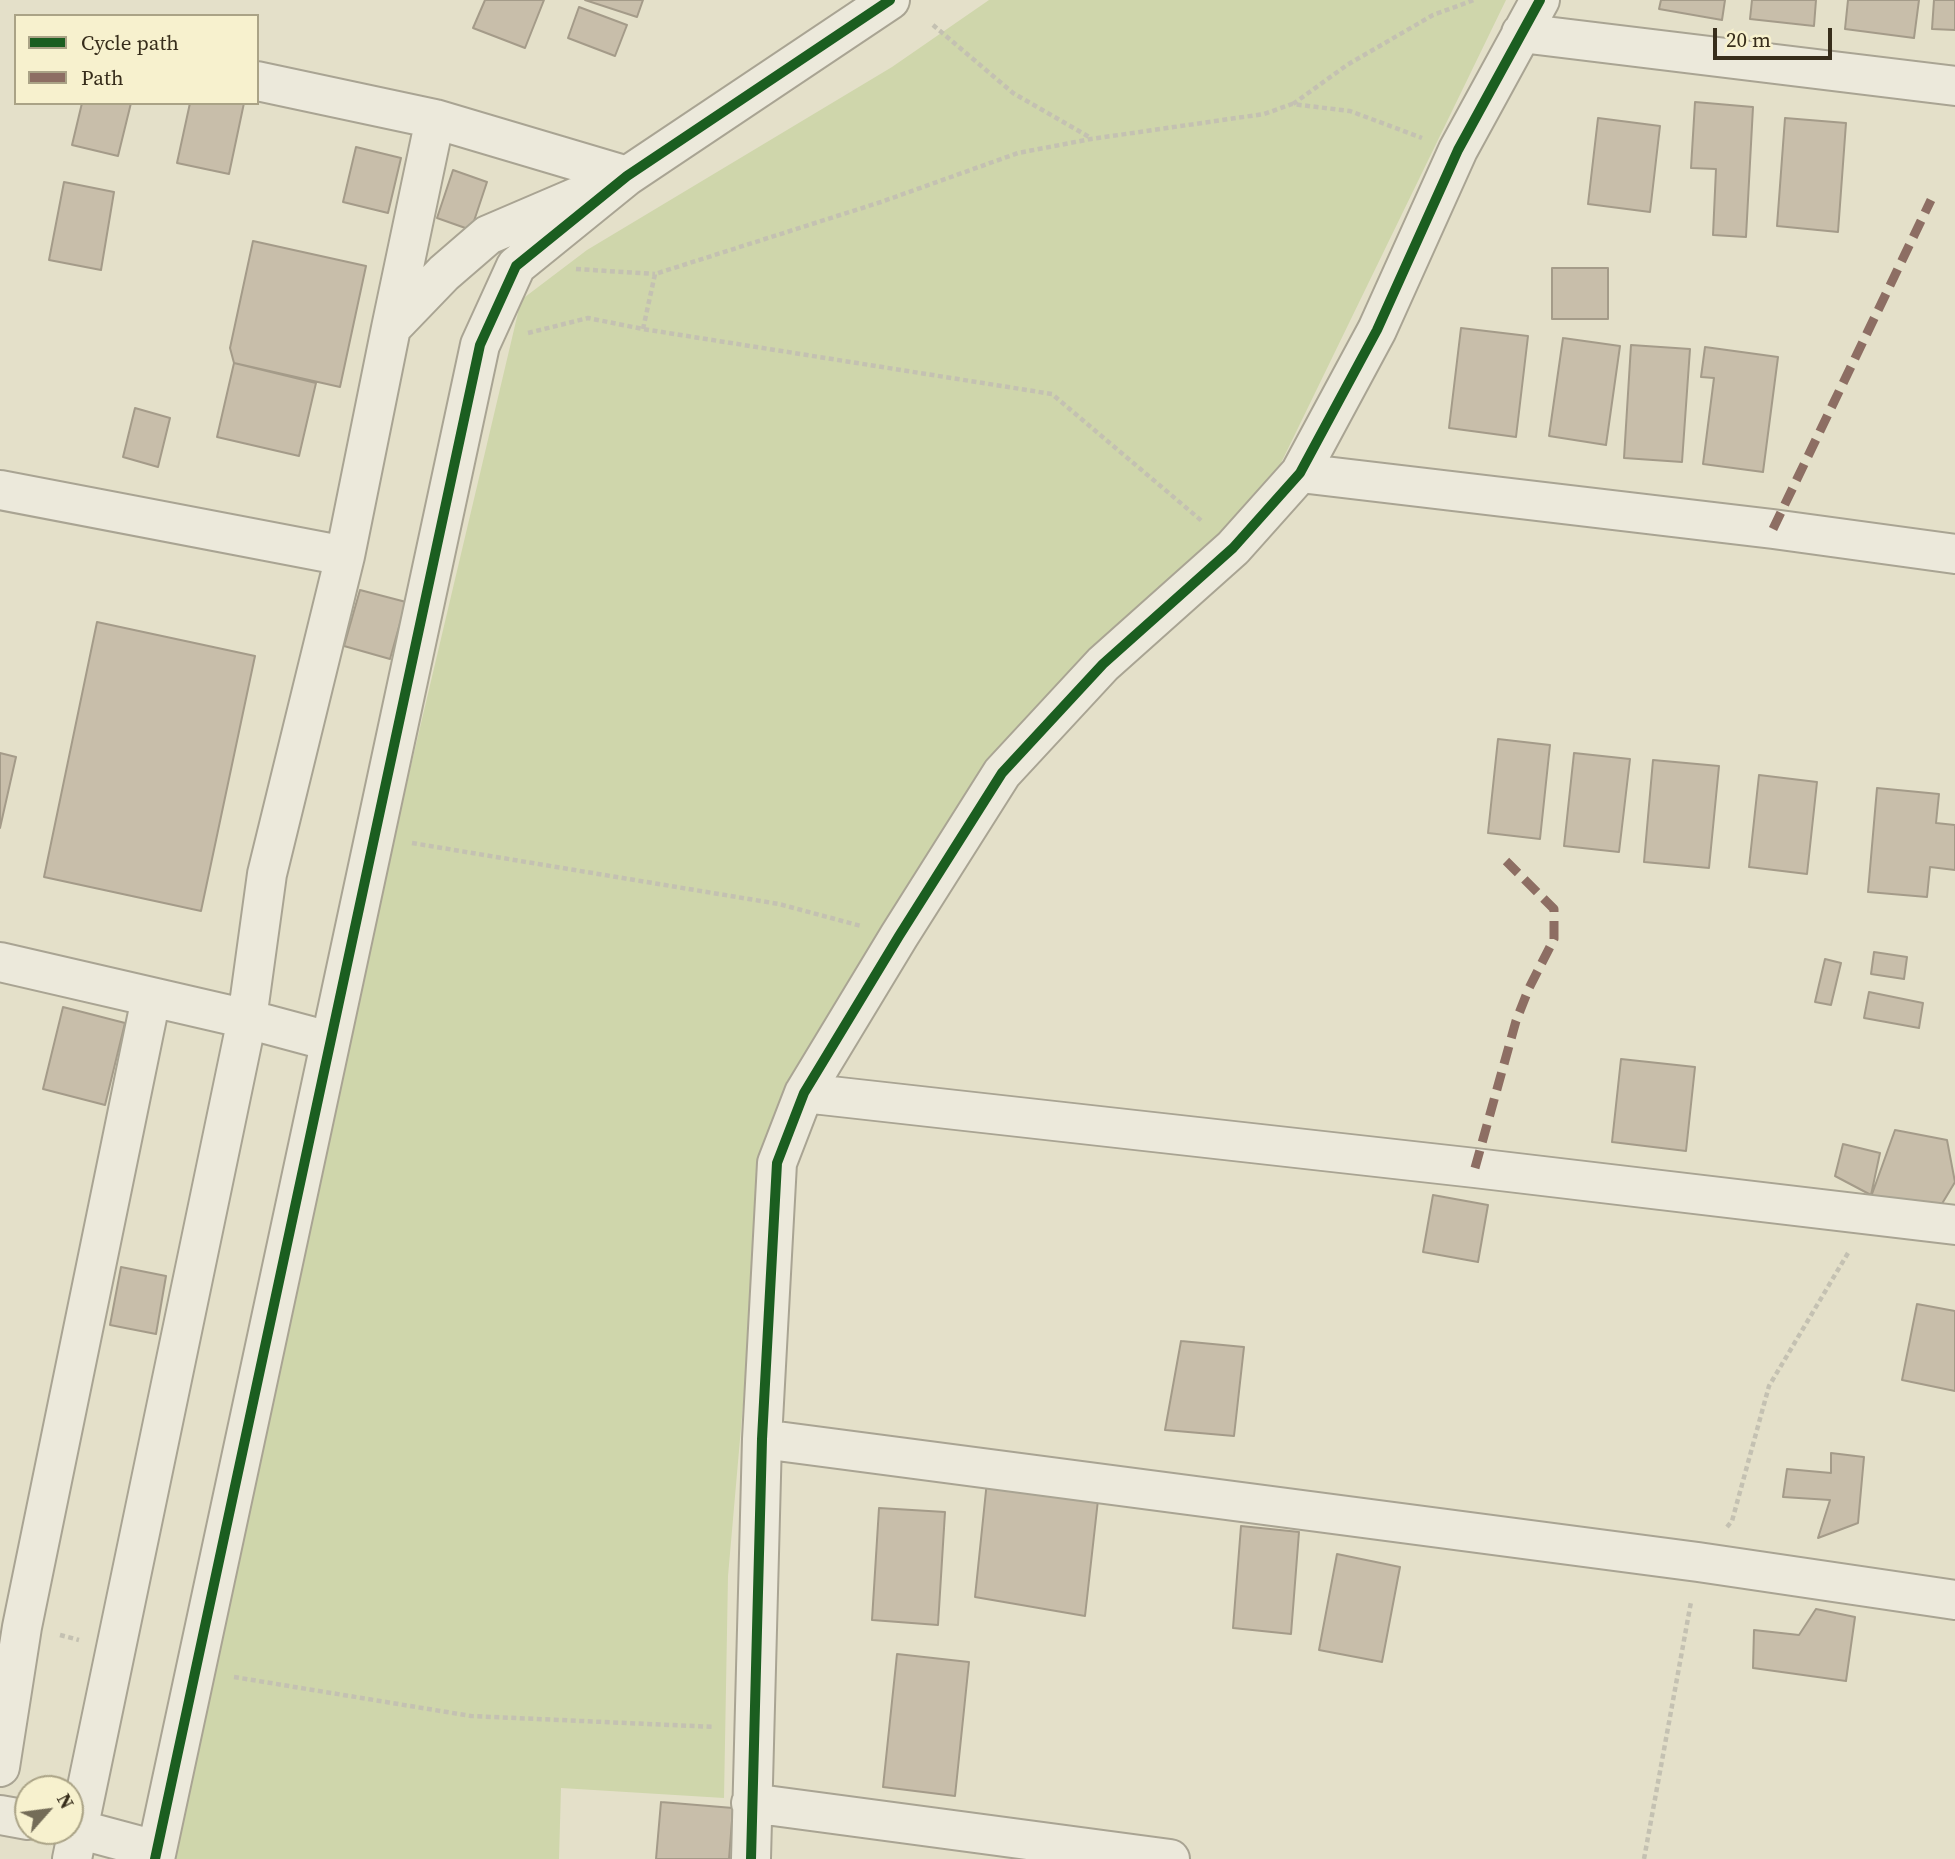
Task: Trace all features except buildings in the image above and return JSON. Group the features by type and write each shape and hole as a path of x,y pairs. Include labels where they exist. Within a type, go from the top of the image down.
{"street":[{"path":"84,1840 155,1855 480,345 516,266 627,176 890,0"},
{"path":"751,1859 762,1439 777,1163 804,1093 1002,773 1103,664 1233,548 1300,473 1377,330 1458,150 1540,0"},
{"path":"1521,33 1955,86"},
{"path":"259,81 435,119 627,176"},
{"path":"84,1790 117,1648 247,1019 267,874 345,556 435,119"},
{"path":"391,328 444,273 488,235 627,176"},
{"path":"1300,473 1955,554"},
{"path":"0,490 345,556"},
{"path":"0,962 247,1019 329,1041"},
{"path":"0,1767 22,1627 151,998"},
{"path":"804,1093 1955,1225"},
{"path":"762,1439 1684,1560 1955,1600"},
{"path":"751,1803 1170,1859"}],"path":[{"path":"516,266 655,274 881,202 1018,153 1091,139 1264,114 1292,104 1347,65 1433,15 1474,0"},
{"path":"933,25 1013,93 1091,139"},
{"path":"1292,104 1350,111 1458,150"},
{"path":"643,329 655,274"},
{"path":"480,345 588,318 1052,394 1233,548"},
{"path":"374,836 779,904 899,936"},
{"path":"22,1627 117,1648"},
{"path":"195,1671 471,1716 753,1729"}],"green space":[{"path":"989,0 1506,0 1280,465 1209,558 1043,712 763,1177 728,1576 724,1798 561,1788 559,1859 174,1859 392,846 521,300 587,250 892,67"}],"marked path":[{"path":"1773,529 1931,200"},
{"path":"1475,1168 1516,1021 1554,939 1554,909 1506,861"}],"cycle path":[{"path":"155,1859 480,345 516,266 627,176 890,0"},
{"path":"751,1859 762,1439 777,1163 804,1093 1002,773 1103,664 1233,548 1300,473 1377,330 1458,150 1540,0"}]}
